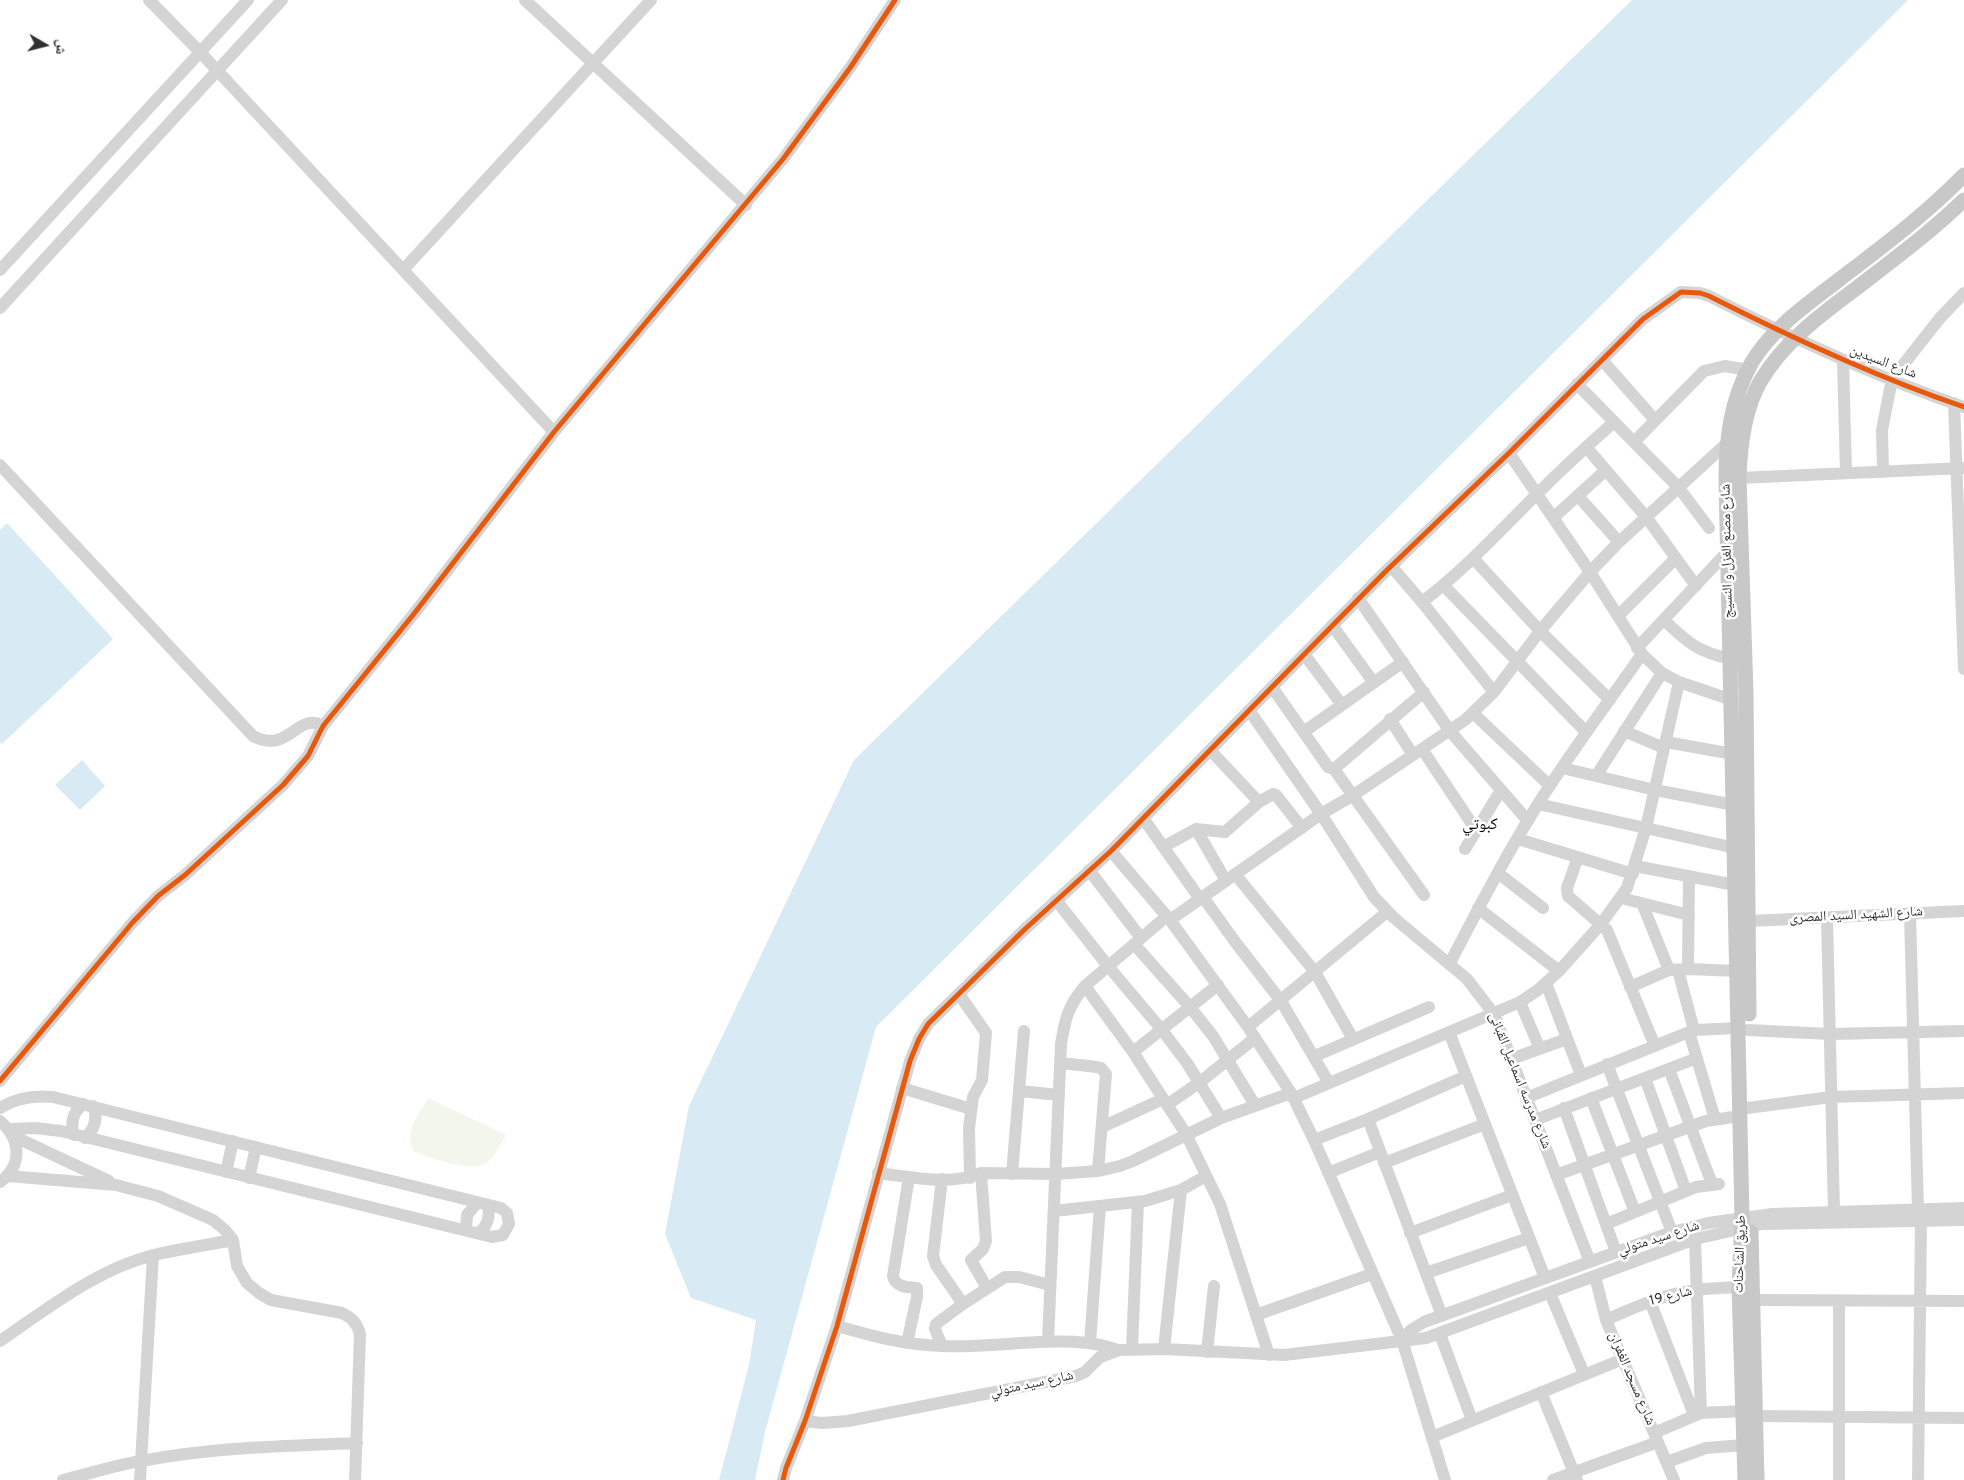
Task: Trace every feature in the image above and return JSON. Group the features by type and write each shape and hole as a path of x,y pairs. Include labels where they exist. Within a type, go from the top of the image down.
{"main road":[{"name":"شارع مصنع الغزل و النسيج","path":"1744,1029 1737,971 1728,550 1726,444 1732,416 1748,370 1759,352 1777,330 1914,222 1964,175"},
{"name":"شارع مصنع الغزل و النسيج","path":"1744,1029 1749,920 1746,693 1739,478 1746,423 1760,382 1795,339 1818,318 1931,230 1964,200"},
{"name":"طريق الشاحنات","path":"1744,1029 1743,1111 1746,1222 1753,1300 1749,1414 1744,1445 1745,1480"},
{"name":"طريق الشاحنات","path":"1746,1222 1739,1288 1749,1414 1757,1480"}],"street":[{"path":"149,0 200,52 554,432"},
{"path":"0,270 248,0"},
{"path":"0,308 282,0"},
{"path":"526,0 746,204"},
{"path":"404,270 651,0"},
{"path":"0,1082 133,922 158,896 185,875 283,785 308,756 323,726 407,623 554,432 746,204 828,99 891,2"},
{"name":"شارع السيدين","path":"782,1480 805,1421 837,1326 902,1088 919,1039 928,1024 1056,900 1111,851 1358,598 1509,453 1643,319 1681,292 1700,293 1843,360 1959,405"},
{"path":"1883,472 1882,430 1892,379 1940,318 1964,293"},
{"path":"1602,360 1656,420"},
{"path":"1843,360 1846,473"},
{"path":"1634,442 1704,371 1725,366 1748,370"},
{"path":"1576,384 1680,488 1709,528"},
{"path":"1959,405 1964,669"},
{"path":"1422,602 1473,558 1537,494 1614,422"},
{"path":"1048,1341 1061,1044 1068,1010 1085,986 1168,918 1201,898 1321,814 1352,796 1450,731 1473,713 1494,692 1540,631 1590,572 1619,542 1726,444"},
{"path":"1586,447 1647,518 1696,586"},
{"path":"1509,453 1590,572 1640,651 1662,672 1680,682 1732,700"},
{"path":"0,465 253,736 267,741 274,741 288,736 308,723 323,726"},
{"path":"1739,478 1960,468"},
{"path":"1553,518 1606,470"},
{"path":"1578,496 1619,542"},
{"path":"1450,963 1478,908 1538,804 1586,732 1610,700 1640,651 1664,620 1728,550"},
{"path":"1473,558 1540,631 1610,700"},
{"path":"1618,616 1676,558"},
{"path":"1391,566 1494,692"},
{"path":"1447,589 1586,732"},
{"path":"1358,598 1450,731 1528,821"},
{"path":"1664,620 1686,641 1700,650 1731,659"},
{"path":"1332,625 1374,683"},
{"path":"1304,654 1342,705"},
{"path":"1304,732 1403,662"},
{"path":"1596,776 1662,672"},
{"path":"878,1173 942,1179 1098,1171 1133,1161 1186,1134 1255,1105 1292,1096 1329,1083 1520,1002 1559,971 1601,924 1621,898 1634,870 1646,828 1680,682"},
{"path":"1272,687 1328,768 1334,769 1424,895"},
{"path":"1334,769 1390,719 1424,692"},
{"name":"شارع مدرسه اسماعيل القبانى","path":"1249,710 1321,814 1374,898 1387,912 1467,979 1494,1014 1590,1262"},
{"path":"1473,713 1550,786"},
{"path":"1390,719 1418,752 1476,830"},
{"path":"1624,731 1665,745 1733,754"},
{"path":"1210,750 1259,802"},
{"path":"1562,768 1654,790 1734,804"},
{"path":"1465,849 1502,790"},
{"path":"1163,847 1196,829 1225,832 1271,794 1276,795 1302,828"},
{"path":"1538,804 1735,848"},
{"path":"1144,818 1201,898 1282,1001 1329,1083"},
{"path":"1196,829 1231,877 1315,972 1353,1039"},
{"path":"1518,839 1578,857 1634,870 1689,876 1736,884"},
{"path":"1111,851 1168,918 1218,985 1248,1027 1292,1096 1314,1140 1402,1340 1445,1480"},
{"path":"1578,857 1566,888 1568,896 1601,924 1610,936 1655,1046"},
{"path":"1089,870 1138,941 1213,1036 1255,1105"},
{"path":"1498,873 1543,908"},
{"path":"1678,969 1689,915 1689,876"},
{"path":"1621,898 1689,915"},
{"path":"1056,900 1162,1030 1200,1082 1221,1118"},
{"path":"1642,903 1678,969 1697,1058 1715,1119"},
{"path":"1478,908 1559,971"},
{"name":"شارع الشهيد السيد المصرى","path":"1749,920 1964,911"},
{"path":"1248,1027 1282,1001 1387,912"},
{"path":"1910,914 1919,1215 1918,1480"},
{"path":"1827,918 1834,1212"},
{"path":"1630,987 1678,969 1737,971"},
{"path":"1546,983 1581,1075"},
{"path":"1133,1052 1218,985"},
{"path":"1085,986 1133,1052 1186,1134 1220,1204 1268,1355"},
{"path":"959,994 986,1033 982,1080 973,1097 968,1139 986,1241 983,1249 972,1258 972,1261 987,1288"},
{"path":"1520,1002 1540,1049"},
{"path":"1315,1056 1429,1007"},
{"path":"1526,1098 1692,1031 1744,1029 1830,1034 1964,1031"},
{"path":"1012,1174 1024,1030"},
{"path":"1449,1032 1545,1278"},
{"path":"1102,1127 1165,1102 1200,1082 1255,1038"},
{"path":"1511,1059 1567,1039"},
{"path":"1535,1120 1697,1058"},
{"path":"1061,1063 1097,1067 1104,1071 1106,1078 1098,1171"},
{"path":"1607,1064 1672,1232"},
{"path":"1606,1224 1686,1191 1715,1184 1690,1126 1669,1069"},
{"path":"1314,1140 1368,1119 1466,1076"},
{"path":"1645,1078 1686,1191"},
{"path":"902,1088 971,1109"},
{"path":"1020,1091 1059,1095"},
{"path":"1556,1175 1690,1126 1743,1111 1831,1097 1964,1093"},
{"path":"0,1108 19,1099 42,1096 88,1105 505,1210 509,1218 509,1224 503,1235 497,1238 80,1136 35,1128 7,1129"},
{"path":"1591,1098 1635,1212"},
{"path":"80,1136 72,1124 73,1118 75,1112 88,1105"},
{"path":"80,1136 93,1129 95,1123 96,1117 88,1105"},
{"path":"1564,1108 1616,1252"},
{"path":"1368,1119 1442,1316"},
{"path":"1328,1173 1382,1158 1485,1124"},
{"path":"2,1181 14,1167 16,1157 16,1146 7,1129"},
{"path":"7,1129 116,1185 158,1196 213,1220 233,1240 237,1266 247,1282 259,1293 271,1300 342,1314 351,1318 358,1327 360,1334 355,1480"},
{"path":"226,1172 233,1141"},
{"path":"249,1178 256,1148"},
{"path":"1054,1210 1138,1202 1181,1190 1206,1176"},
{"path":"907,1343 917,1297 917,1288 898,1285 894,1281 893,1276 909,1177"},
{"path":"942,1179 933,1256 936,1265 963,1304"},
{"path":"2,1181 116,1185"},
{"path":"1164,1349 1181,1190"},
{"path":"1410,1233 1512,1195"},
{"path":"837,1326 882,1339 942,1346 1048,1341 1090,1343 1125,1349 1138,1202"},
{"path":"473,1232 467,1215 482,1204"},
{"path":"473,1232 487,1223 489,1214 482,1204"},
{"path":"1090,1343 1100,1206"},
{"name":"شارع سيد متولي","path":"805,1421 822,1424 848,1421 1076,1376 1085,1372 1100,1357 1125,1349 1164,1349 1268,1355 1371,1346 1426,1338 1746,1222 1762,1224 1919,1215 1964,1208"},
{"name":"شارع سيد متولي","path":"1402,1340 1417,1326 1442,1316 1672,1232 1834,1212 1919,1215 1964,1220"},
{"path":"1426,1274 1529,1238"},
{"path":"1696,1239 1698,1414"},
{"path":"0,1342 87,1284 119,1268 153,1255 233,1240"},
{"path":"140,1480 153,1255"},
{"path":"1256,1315 1372,1274"},
{"path":"942,1346 935,1329 936,1324 998,1280 1009,1276 1050,1285"},
{"name":"شارع مسجد الغفران","path":"1595,1276 1606,1320 1674,1480"},
{"path":"1207,1352 1214,1286"},
{"name":"شارع 19","path":"1606,1320 1650,1301 1696,1290 1739,1288"},
{"path":"1550,1293 1584,1374"},
{"path":"1753,1300 1964,1301"},
{"path":"1839,1480 1840,1300"},
{"path":"1650,1301 1698,1414"},
{"path":"1440,1334 1472,1420"},
{"path":"1432,1437 1623,1359"},
{"path":"1541,1392 1576,1476"},
{"path":"1553,1480 1576,1476 1656,1438 1698,1414 1964,1418"},
{"path":"64,1480 140,1461 177,1455 283,1446 357,1443"},
{"path":"1666,1462 1687,1453 1706,1448 1744,1445"}],"shaded area":[{"path":"1632,0 1908,0 876,1027 765,1432 755,1480 719,1480 749,1365 756,1320 691,1298 665,1234 689,1106 854,760"},
{"path":"7,523 113,639 2,744 0,742 0,530"},
{"path":"82,760 105,786 80,810 55,785"},
{"path":"428,1098 506,1135 489,1161 482,1165 473,1166 452,1164 414,1151 410,1137 411,1130"}],"cycle path":[{"path":"0,1081 133,922 158,896 185,875 283,785 308,756 323,726 413,615 554,432 783,159 850,68 895,0"},
{"path":"783,1480 837,1326 910,1061 919,1039 928,1024 1024,930 1111,851 1386,571 1509,453 1643,319 1681,292 1700,293 1835,356 1899,383 1964,407"}],"district":[{"name":"كبوتي","path":"1480,826"}]}
